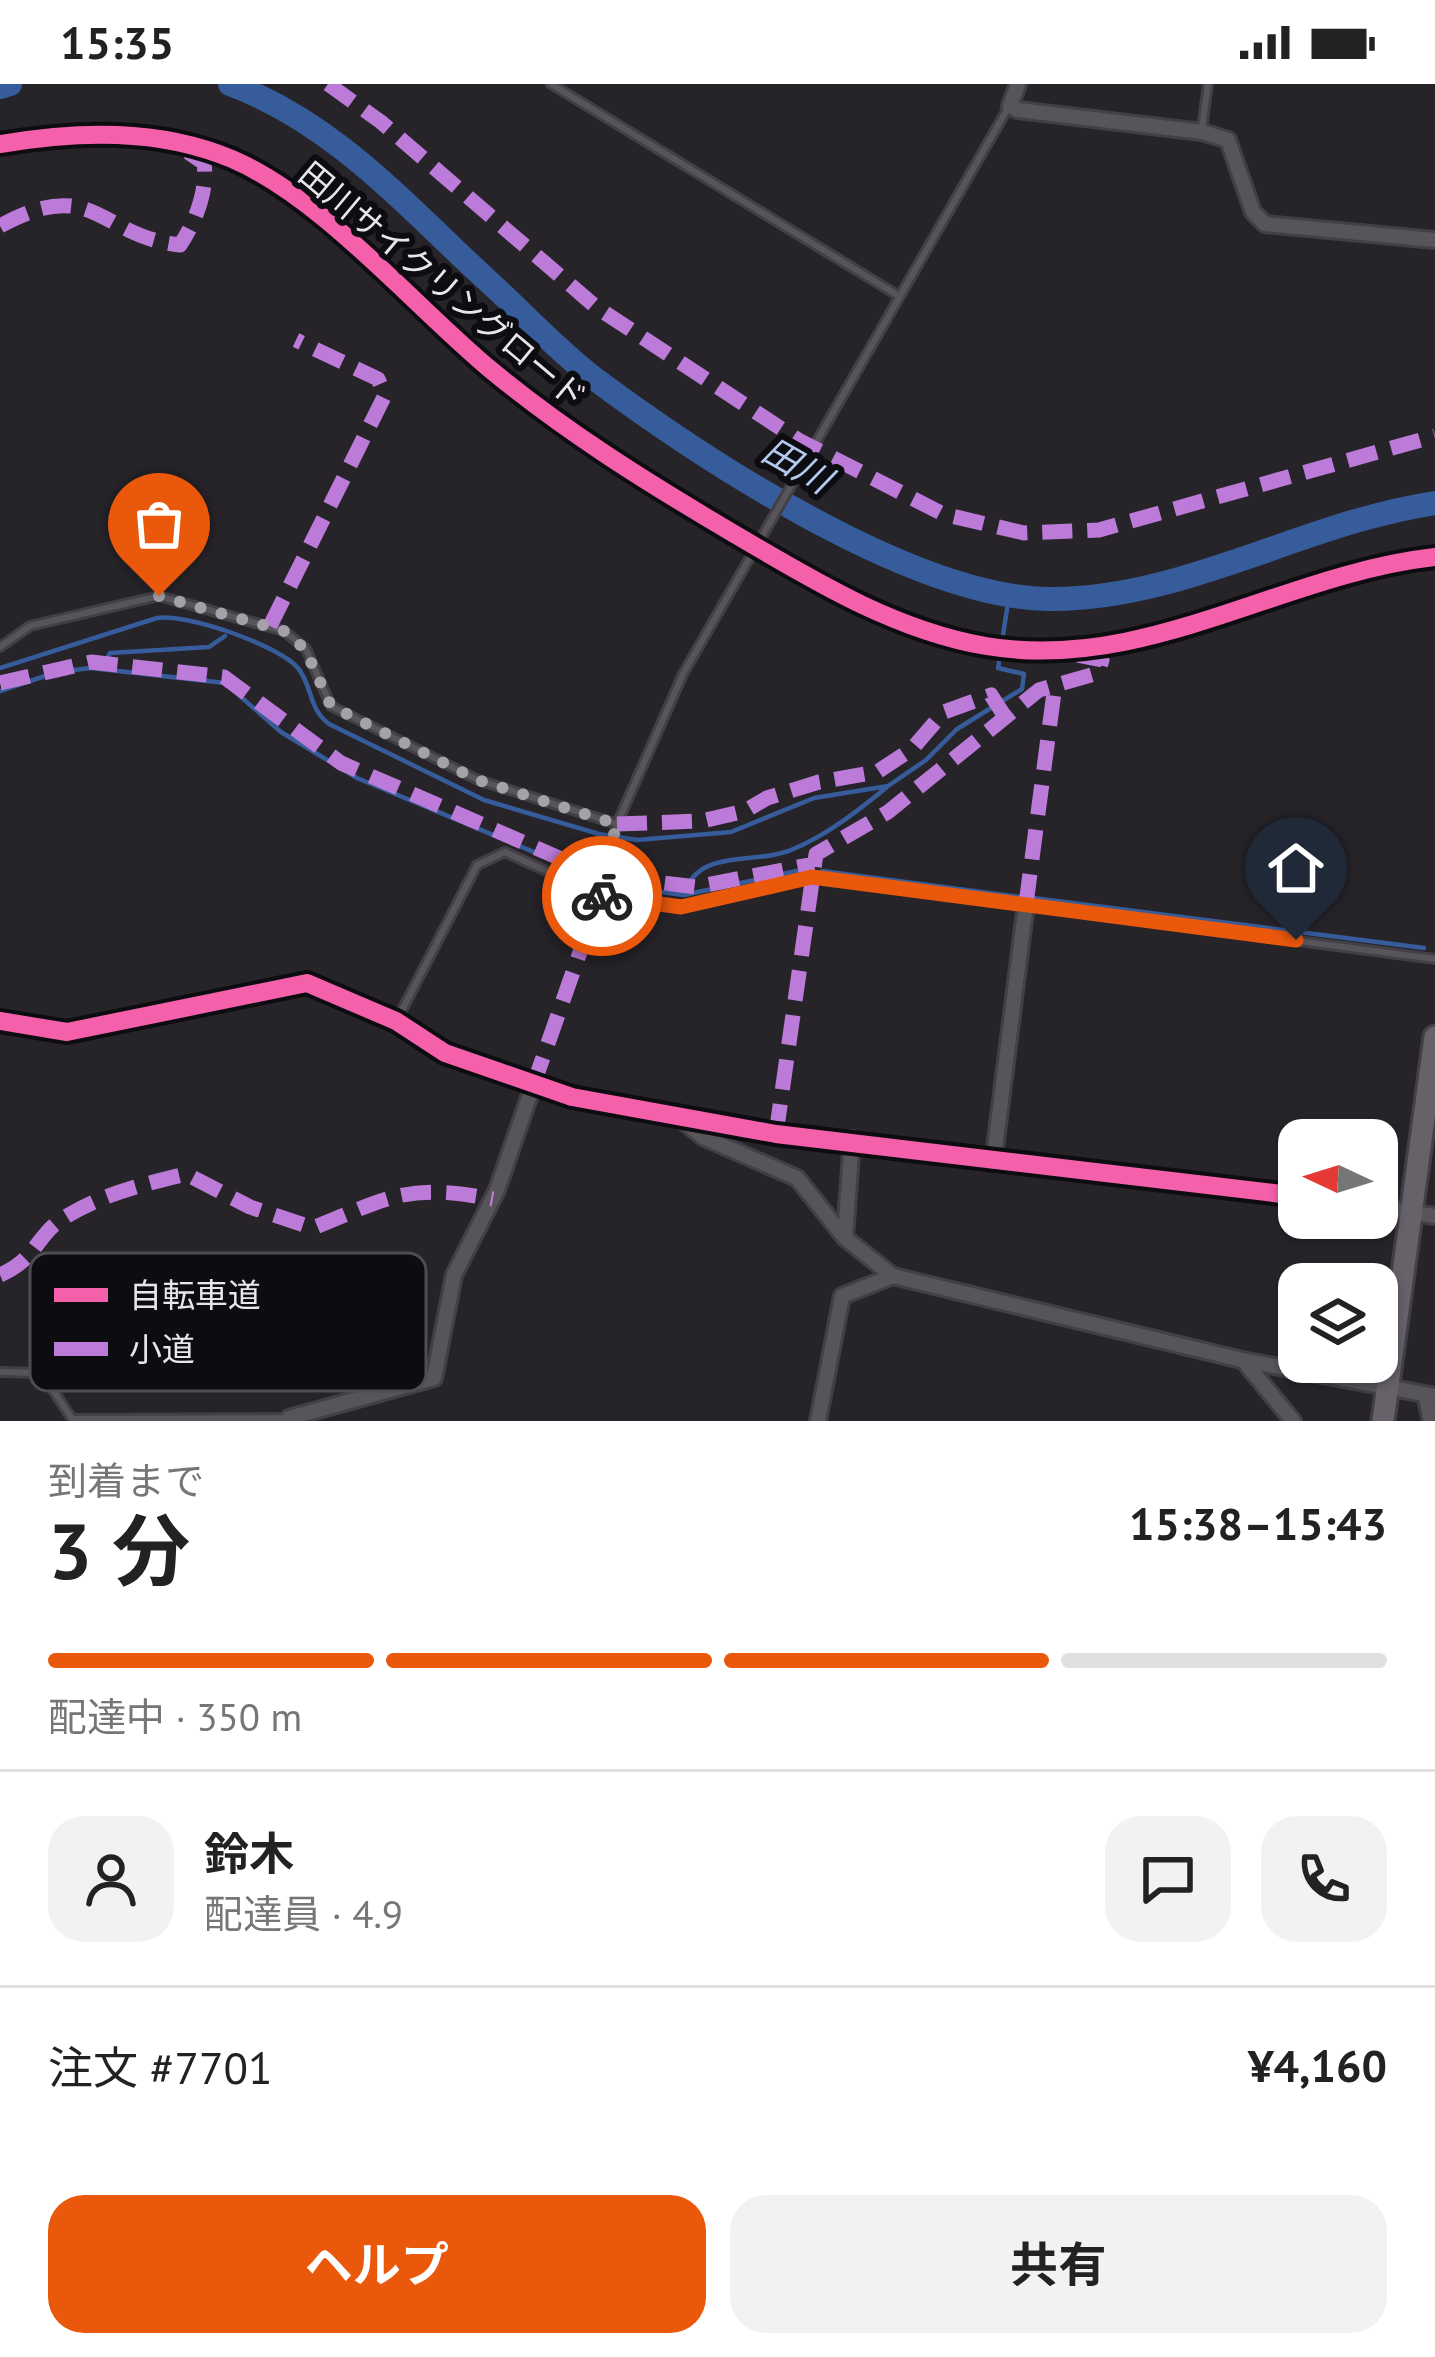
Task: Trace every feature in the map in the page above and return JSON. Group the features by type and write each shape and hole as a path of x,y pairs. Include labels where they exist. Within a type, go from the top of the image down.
{"main road":[{"path":"1383,1421 1435,1036"}],"street":[{"path":"1018,84 1010,106 1202,132 1228,140 1253,212 1264,224 1435,240"},
{"path":"994,1156 1026,904"},
{"path":"0,1021 67,1032 307,983 396,1021 445,1052 533,1086 776,1134 852,1139 1278,1193"},
{"path":"426,1380 434,1378 454,1275 497,1190 533,1086"},
{"path":"677,1116 703,1137 796,1178 845,1238 893,1276 1242,1360 1430,1395 1431,1421"},
{"path":"845,1238 852,1139"},
{"path":"1398,1210 1435,1216"},
{"path":"818,1421 842,1297 893,1276"},
{"path":"1242,1360 1293,1421"},
{"path":"289,1418 387,1391"},
{"path":"289,1418 310,1421"}],"lane":[{"path":"551,84 899,296"},
{"path":"1202,132 1208,84"},
{"path":"602,887 616,824 683,674 1010,106"},
{"path":"756,544 837,592 920,628 985,646 1048,652 1138,639 1435,557"},
{"path":"0,647 30,626 147,597 187,602 295,638 312,662 331,706 478,780 616,824"},
{"path":"396,1021 484,858 494,853 514,855 602,887 681,907 812,877 1435,959"},
{"path":"0,1372 30,1373"},
{"path":"53,1391 72,1420 289,1418"}],"waterway":[{"name":"田川","path":"0,87 10,84"},
{"name":"田川","path":"230,84 303,121 368,169 567,356 640,412 811,519 935,575 994,592 1048,599 1097,596 1195,575 1338,526 1435,503"},
{"path":"0,668 157,618 209,626 287,659 303,675 317,711 329,724 484,800 599,834 637,840 731,832 814,798 888,786 926,760 957,729 1022,689 1024,674 998,668 1009,596"},
{"path":"101,669 110,653 209,647 225,636"},
{"path":"0,691 57,672 91,668 225,683 281,732 357,778 615,886 684,895 806,869"},
{"path":"684,895 701,870 804,844 887,787"},
{"path":"822,871 1020,897"},
{"path":"1033,898 1424,948"}],"marked path":[{"path":"328,84 381,122 596,307 800,441 943,514 1024,533 1099,530 1435,436"},
{"path":"0,226 32,212 77,207 153,240 180,245 195,217 204,184 204,163 188,152"},
{"path":"270,626 385,395 378,379 296,340"},
{"path":"776,1134 816,854 888,812 1039,690 1098,673 1102,660 1077,655"},
{"path":"0,683 91,662 224,677 341,763 598,875 696,887 814,864"},
{"path":"1026,904 1055,685"},
{"path":"617,824 702,821 745,811 767,798 819,782 877,772 912,749 944,712 991,695 1007,720"},
{"path":"533,1086 600,895"},
{"path":"0,1275 22,1262 53,1226 76,1211 122,1191 186,1174 250,1207 313,1228 400,1195 440,1192 493,1199"}],"cycle path":[{"name":"田川サイクリングロード","path":"0,144 118,135 176,142 232,159 300,199 491,370 608,456 822,585 886,615 952,638 1045,651 1102,646 1158,634 1378,567 1435,557"},
{"path":"0,1021 67,1032 307,983 396,1021 445,1053 572,1097 776,1134 1278,1194"}],"way so far":[{"path":"159,596 284,631 305,649 331,706 478,780 585,818 616,824 602,896"}],"route":[{"path":"602,896 681,907 812,877 1296,940"}]}
